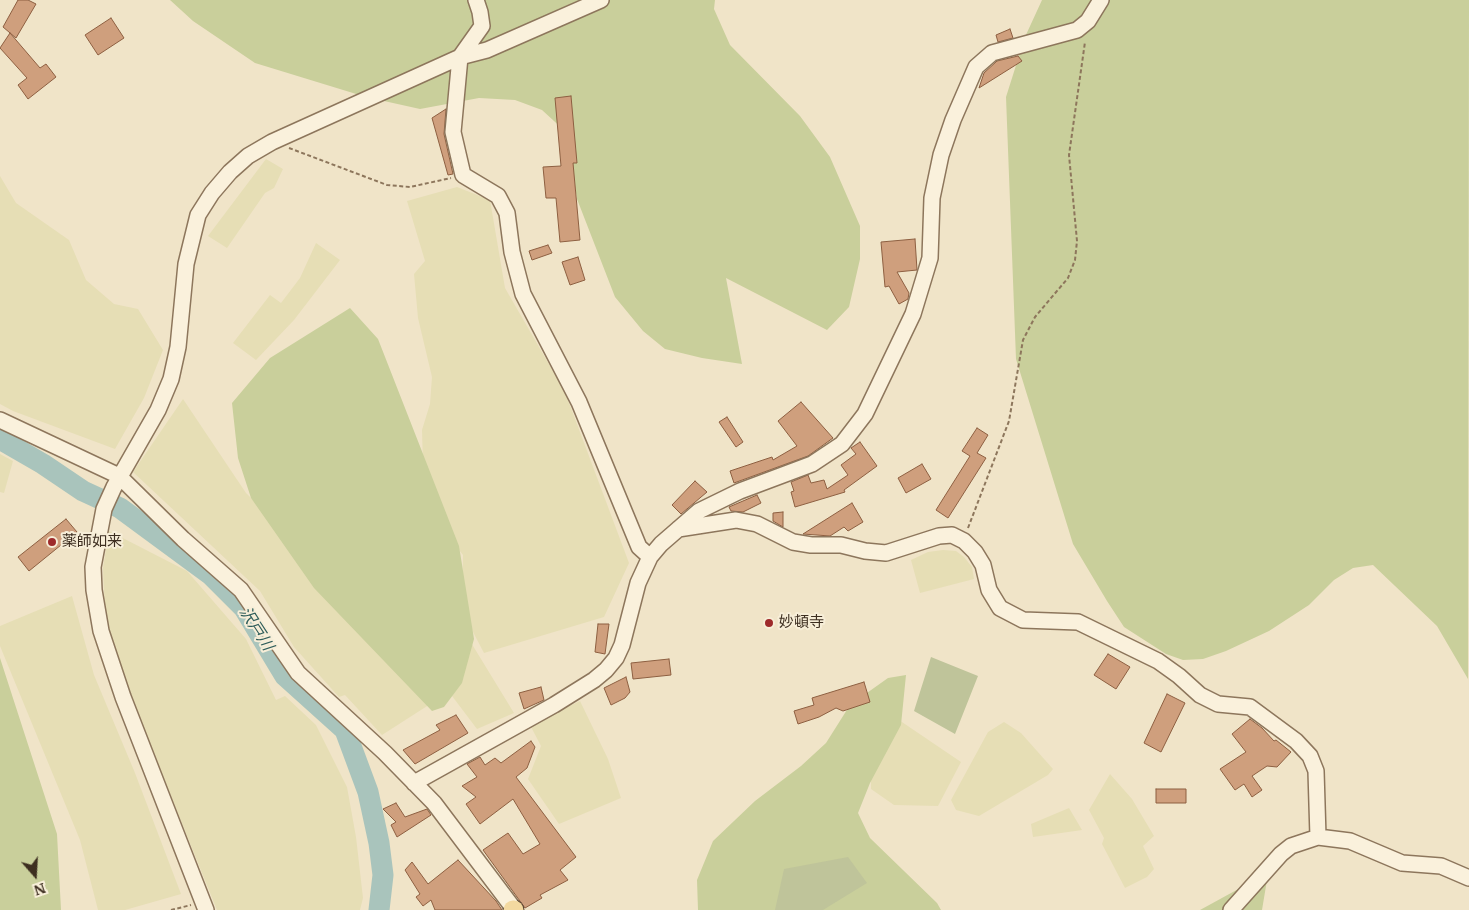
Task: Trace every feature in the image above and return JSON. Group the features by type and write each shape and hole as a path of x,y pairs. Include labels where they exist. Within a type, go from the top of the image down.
{"street":[{"path":"476,0 482,26 460,57 453,132 463,175 498,196 507,213 512,252 523,294 579,402 639,547 650,557"},
{"path":"204,906 123,697 101,631 94,590 93,567 104,509 116,481 158,410 171,379 178,347 186,264 198,215 212,193 230,172 248,156 272,142 460,57 487,50 601,0"},
{"path":"414,783 554,704 594,680 606,670 616,658 622,645 638,583 650,557 676,530 699,511 740,491 812,464 842,444 865,414 913,314 930,258 932,198 941,155 953,120 976,67 992,53 1077,30 1088,21 1101,0"},
{"path":"0,420 116,481 241,590 298,673 385,753 414,783 451,824 514,910"},
{"path":"676,530 736,520 756,524 793,542 811,545 841,545 865,552 886,553 939,536 952,536 964,541 975,552 983,565 989,590 1000,608 1022,620 1078,622 1158,661 1179,676 1200,695 1218,704 1250,707 1296,741 1310,756 1316,771 1318,837"},
{"path":"1231,910 1290,846 1318,837 1350,842 1402,863 1441,866 1469,878"}],"path":[{"path":"964,541 1009,421 1023,340 1035,317 1068,278 1075,260 1077,241 1069,155 1088,21"},
{"path":"272,142 387,184 410,187 463,175"},
{"path":"171,910 204,906"}],"shaded area":[{"path":"266,159 283,169 274,188 265,193 227,248 208,236"},
{"path":"0,176 16,203 69,240 86,280 114,304 138,309 163,350 144,398 115,449 13,411 0,404"},
{"path":"457,187 490,200 505,288 565,392 629,563 604,617 484,653 462,611 463,555 448,536 423,466 422,430 430,404 432,377 418,318 414,274 425,261 407,201"},
{"path":"316,243 340,260 294,320 256,360 233,343 270,295 281,303 300,278"},
{"path":"183,399 246,493 305,551 459,623 514,713 477,729 449,692 382,735 345,695 339,697 294,647 260,591 133,472"},
{"path":"0,454 13,461 4,493 0,492"},
{"path":"109,531 187,571 246,639 276,700 285,696 316,725 347,787 356,837 363,898 360,910 217,910 106,636 103,568"},
{"path":"956,551 964,557 972,567 974,579 920,593 911,560 928,552"},
{"path":"72,596 94,675 135,773 181,894 125,910 98,910 80,840 0,646 0,626"},
{"path":"580,701 608,759 621,798 559,824 528,779 541,746 530,725"},
{"path":"896,718 961,762 938,806 894,805 871,789 871,768"},
{"path":"1004,722 1021,733 1053,769 1048,775 979,816 956,810 951,800 988,732"},
{"path":"1110,774 1132,799 1154,836 1143,846 1154,869 1147,877 1125,888 1102,844 1104,838 1089,810"},
{"path":"1069,808 1082,830 1033,837 1031,824"}],"green space":[{"path":"170,0 715,0 714,9 730,45 800,116 830,157 860,226 860,259 849,307 827,330 726,278 742,364 702,358 665,349 643,331 615,297 577,199 566,132 542,110 515,100 479,98 420,109 366,97 255,63 193,21"},
{"path":"1042,0 1469,0 1468,679 1437,626 1373,565 1353,568 1334,580 1309,605 1269,631 1226,651 1203,659 1183,660 1166,654 1124,627 1107,601 1073,544 1016,359 1006,97 1025,37"},
{"path":"350,308 378,339 459,546 474,639 462,683 444,707 432,711 314,588 251,498 238,458 232,403 270,358"},
{"path":"931,657 978,676 955,734 914,711"},
{"path":"0,658 57,834 61,910 0,910"},
{"path":"906,675 901,725 870,783 858,813 870,838 937,903 941,910 698,910 697,880 713,841 755,801 801,766 826,743 850,705 888,678"},
{"path":"848,857 867,883 823,910 775,910 784,869"},
{"path":"1267,880 1262,910 1200,910 1253,881"}],"building":[{"path":"18,0 28,0 36,4 16,38 3,27"},
{"path":"111,18 124,38 98,55 85,35"},
{"path":"1010,29 1013,38 998,42 996,35"},
{"path":"10,33 40,68 46,64 56,77 28,99 18,85 27,78 0,48"},
{"path":"1018,56 1022,61 979,88 984,73 997,61"},
{"path":"571,96 577,163 573,163 580,240 560,242 556,198 546,198 543,167 561,166 555,98"},
{"path":"446,109 444,134 453,174 448,175 432,118"},
{"path":"915,239 917,270 897,272 909,293 908,299 899,304 889,286 885,287 881,242"},
{"path":"548,245 552,253 532,260 529,251"},
{"path":"578,257 585,280 570,285 562,262"},
{"path":"801,402 833,438 808,456 734,483 730,471 772,457 773,460 797,446 778,421"},
{"path":"727,417 743,442 736,447 719,422"},
{"path":"977,428 988,435 977,453 986,458 948,518 936,510 970,456 962,451"},
{"path":"860,442 877,466 844,490 845,492 795,507 791,492 794,491 791,482 808,475 811,483 824,480 827,489 848,475 841,465 856,454 851,448"},
{"path":"922,464 931,479 906,493 898,478"},
{"path":"695,481 707,492 681,514 672,505"},
{"path":"757,495 761,503 743,512 731,511 729,507"},
{"path":"852,503 863,522 848,531 844,527 830,536 803,534"},
{"path":"783,512 783,527 773,521 773,513"},
{"path":"66,519 77,532 29,571 18,557"},
{"path":"598,624 609,624 605,654 595,652"},
{"path":"1108,654 1130,667 1116,689 1094,675"},
{"path":"669,659 671,675 633,679 631,663"},
{"path":"626,677 630,692 625,698 611,705 604,688"},
{"path":"864,682 870,702 843,711 836,708 819,717 798,724 794,711 814,705 812,698"},
{"path":"541,687 544,700 524,709 519,693"},
{"path":"1167,694 1185,703 1161,752 1144,743"},
{"path":"456,715 468,733 415,764 403,750 440,730 436,725"},
{"path":"1250,719 1274,741 1276,740 1291,752 1277,767 1267,766 1252,776 1262,790 1252,797 1244,784 1235,790 1220,769 1246,752 1232,734"},
{"path":"531,741 535,747 527,768 516,777 576,857 560,870 568,880 540,895 542,898 525,908 483,850 508,833 523,854 540,844 513,799 480,824 466,804 476,797 462,786 477,777 467,764 480,757 485,765 495,758 501,763"},
{"path":"1156,789 1186,789 1186,803 1156,803"},
{"path":"396,803 405,817 427,809 431,815 397,837 391,825 396,822 383,809"},
{"path":"458,860 502,910 435,910 431,900 423,906 416,897 420,894 405,870 412,862 428,884"}],"waterway":[{"name":"沢戸川","path":"0,439 43,464 83,491 120,508 211,575 244,608 285,676 345,730 368,792 379,843 383,875 379,910"}],"place":[{"name":"薬師如来","path":"52,542"},
{"name":"妙頓寺","path":"769,623"}]}
